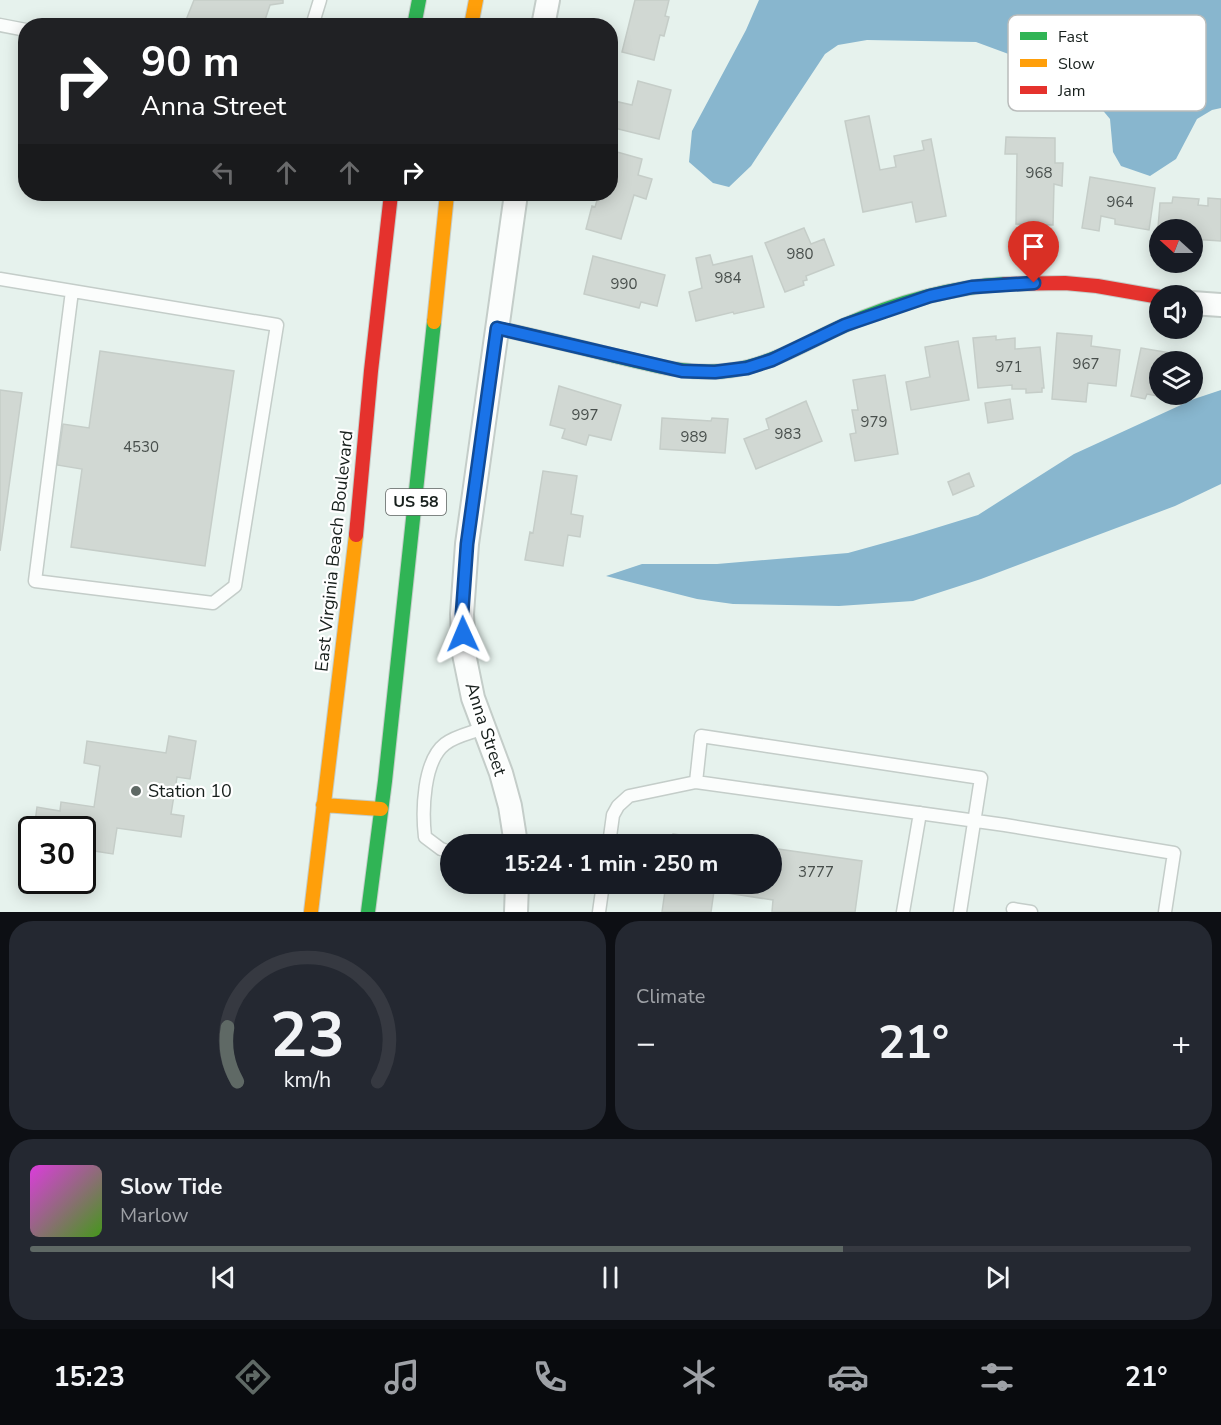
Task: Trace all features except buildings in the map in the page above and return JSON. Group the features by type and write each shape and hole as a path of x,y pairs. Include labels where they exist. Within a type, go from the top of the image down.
{"main road":[{"path":"416,18 419,0"},
{"path":"473,18 476,0"},
{"name":"East Virginia Beach Boulevard","path":"311,912 353,566 371,371 390,201"},
{"name":"US 58","path":"368,912 417,489 446,201"},
{"path":"497,328 682,371 715,372 747,368 772,360 845,325 897,305 972,287 1034,283 1096,286 1149,295"},
{"path":"324,805 381,809"}],"street":[{"path":"545,18 548,0"},
{"name":"Anna Street","path":"514,834 507,795 473,698 464,654 462,614 467,544 515,201"},
{"path":"1203,304 1221,305"},
{"path":"516,912 517,894"}],"lane":[{"path":"314,18 320,0"},
{"path":"0,25 18,28"},
{"path":"0,279 277,325 235,586 213,603 35,581 72,291"},
{"path":"440,848 425,837 422,815 430,765 437,751 447,743 484,728"},
{"path":"696,782 701,736 981,778 960,912"},
{"path":"610,834 613,815 618,806 630,796 696,782 920,813 1174,853 1165,912"},
{"path":"903,912 920,813"},
{"path":"599,912 602,894"},
{"path":"1013,909 1031,912"}],"water":[{"path":"759,0 1221,0 1221,108 1212,110 1197,119 1176,159 1150,176 1121,166 1113,152 1110,119 1103,111 1206,111 1206,15 1008,15 1008,54 976,42 867,40 838,45 825,54 751,166 729,187 713,183 689,162 692,131 746,30"},
{"path":"1221,390 1221,484 1175,506 981,579 913,601 839,606 733,604 697,599 606,576 642,564 717,564 848,553 913,535 978,515 1074,454 1181,405 1203,405 1203,396"}],"traffic: fast":[{"path":"416,18 419,0"},
{"path":"497,328 668,368 717,372 762,363 843,326 902,304 943,293 1005,284"},
{"path":"368,912 385,781 434,322"}],"traffic: slow":[{"path":"473,18 476,0"},
{"path":"434,322 446,201"},
{"path":"311,912 356,535"},
{"path":"323,805 381,809"}],"traffic: jam":[{"path":"356,535 390,201"},
{"path":"1005,284 1065,283 1149,295"}],"place":[{"name":"Station 10","path":"136,791"}],"route":[{"path":"463,634 462,614 467,544 497,328 682,371 715,372 747,368 772,360 845,325 897,305 972,287 1034,283"}]}
